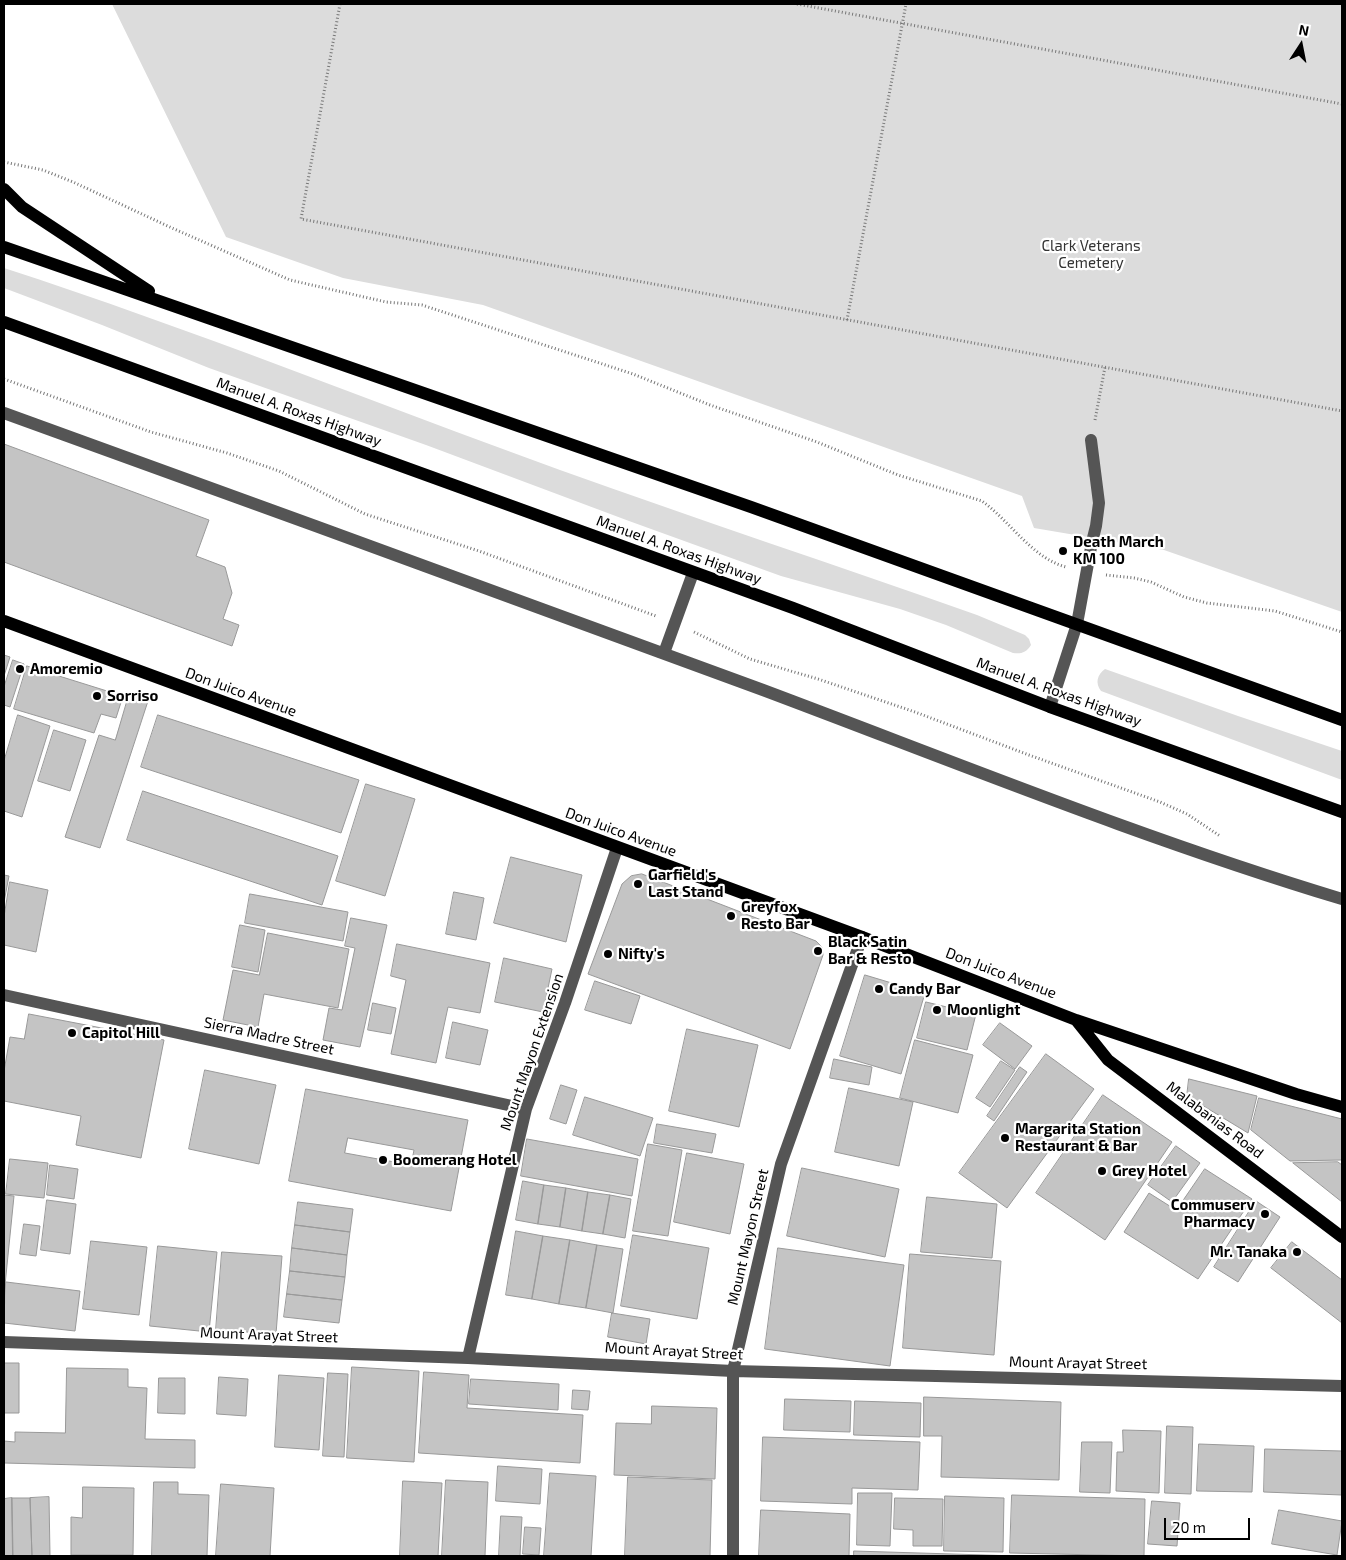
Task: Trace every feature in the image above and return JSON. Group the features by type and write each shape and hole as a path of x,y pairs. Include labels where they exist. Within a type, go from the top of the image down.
{"main road":[{"path":"4,189 22,207 163,301"},
{"path":"4,247 752,507 1342,720"},
{"name":"Manuel A. Roxas Highway","path":"4,322 793,608 1050,708 1342,812"},
{"name":"Don Juico Avenue","path":"4,621 862,937 1076,1020 1296,1094 1342,1107"},
{"name":"Malabanias Road","path":"1076,1020 1108,1060 1342,1237"}],"street":[{"path":"4,413 664,653 1078,808 1342,899"},
{"path":"1050,708 1077,624 1096,526 1099,503 1091,440"},
{"path":"664,653 693,572"},
{"name":"Mount Mayon Extension","path":"468,1358 526,1109 566,1003 617,848"},
{"name":"Mount Mayon Street","path":"733,1556 734,1371 781,1164 862,937"},
{"name":"Sierra Madre Street","path":"4,997 526,1109"},
{"name":"Mount Arayat Street","path":"4,1342 468,1358 734,1371 1342,1386"}],"path":[{"path":"340,4 301,219 1342,411"},
{"path":"797,4 1342,104"},
{"path":"847,320 906,4"},
{"path":"4,162 43,170 73,182 290,280 386,302 408,303 434,309 633,374 710,405 817,442 898,476 982,501 992,508 1046,559 1058,564 1086,572 1151,582 1184,597 1206,603 1275,610 1342,632"},
{"path":"1091,440 1105,367"},
{"path":"4,379 151,432 227,453 279,471 365,514 488,554 604,596 675,623 750,659 818,679 915,712 1160,802 1187,814 1219,836 1227,839"}],"green space":[{"name":"Clark Veterans Cemetery","path":"112,4 1342,4 1342,612 1164,550 1034,528 1022,496 483,305 343,278 226,237"},
{"path":"4,268 214,341 560,470 977,615 1025,635 1031,645 1023,652 1013,653 946,625 900,609 781,576 426,445 209,368 4,288"},
{"path":"1105,669 1342,751 1342,780 1101,691 1098,679"}],"building":[{"path":"4,444 209,520 196,556 225,567 232,593 223,619 239,625 232,646 4,562"},
{"path":"4,655 10,657 4,676"},
{"path":"13,660 24,664 10,707 4,705 4,687"},
{"path":"27,666 123,696 116,718 101,714 94,733 14,709"},
{"path":"129,695 148,701 100,848 65,837 99,735 115,740"},
{"path":"18,715 50,726 22,817 4,811 4,761"},
{"path":"158,715 359,780 341,833 141,767"},
{"path":"54,730 86,740 70,791 38,781"},
{"path":"366,784 415,799 385,896 336,881"},
{"path":"143,791 338,856 322,905 127,840"},
{"path":"511,857 582,875 566,942 494,923"},
{"path":"642,874 816,941 822,947 823,955 790,1049 588,974 622,884 631,876"},
{"path":"4,875 9,876 4,902"},
{"path":"10,882 48,890 36,952 4,945 4,917"},
{"path":"454,892 484,898 476,940 446,934"},
{"path":"250,894 348,912 343,941 245,923"},
{"path":"351,918 387,925 360,1047 323,1040 329,1008 342,1010 355,948 345,946"},
{"path":"240,925 265,930 258,972 232,967"},
{"path":"268,933 349,949 338,1008 264,994 258,1027 223,1020 233,970 259,975"},
{"path":"397,944 490,963 480,1013 448,1007 436,1063 391,1054 406,980 391,976"},
{"path":"504,958 552,969 543,1012 495,1002"},
{"path":"865,975 925,993 901,1074 840,1056"},
{"path":"595,981 640,996 631,1024 585,1010"},
{"path":"926,1002 976,1014 967,1050 917,1038"},
{"path":"373,1003 396,1008 391,1034 368,1030"},
{"path":"29,1014 164,1040 141,1158 76,1145 81,1116 4,1101 4,1071 10,1037 24,1039"},
{"path":"453,1022 488,1030 480,1065 446,1058"},
{"path":"1000,1023 1032,1046 1015,1069 983,1045"},
{"path":"687,1029 758,1045 739,1127 669,1111"},
{"path":"915,1040 973,1055 958,1113 900,1098"},
{"path":"1046,1054 1094,1089 1007,1208 959,1173"},
{"path":"834,1059 872,1067 869,1085 830,1078"},
{"path":"1001,1061 1015,1070 990,1107 976,1098"},
{"path":"1020,1067 1027,1072 994,1121 987,1116"},
{"path":"205,1070 276,1085 259,1164 189,1149"},
{"path":"1189,1079 1257,1096 1248,1133 1187,1096"},
{"path":"561,1085 577,1090 566,1124 550,1119"},
{"path":"849,1088 913,1102 899,1166 835,1152"},
{"path":"306,1089 468,1120 451,1211 289,1181","holes":["348,1138 414,1150 411,1165 345,1153"]},
{"name":"Grey Hotel","path":"1103,1095 1172,1142 1105,1240 1036,1193"},
{"path":"585,1097 653,1118 640,1156 573,1135"},
{"path":"1259,1098 1342,1119 1342,1160 1290,1161 1251,1130"},
{"path":"657,1124 716,1134 712,1153 654,1143"},
{"path":"527,1139 638,1159 632,1196 521,1176"},
{"path":"648,1144 682,1150 668,1236 633,1231"},
{"path":"1176,1146 1200,1163 1172,1202 1148,1185"},
{"path":"687,1153 744,1164 730,1234 674,1222"},
{"path":"10,1159 48,1163 44,1198 6,1194"},
{"path":"1338,1162 1342,1165 1342,1202 1293,1163"},
{"path":"50,1165 78,1169 74,1199 47,1195"},
{"path":"802,1168 899,1189 885,1257 787,1236"},
{"path":"1205,1169 1252,1199 1198,1279 1124,1232 1149,1193 1176,1210"},
{"path":"523,1181 544,1185 538,1224 516,1220"},
{"path":"544,1185 566,1188 560,1227 538,1224"},
{"path":"566,1188 588,1192 582,1231 560,1227"},
{"path":"588,1192 610,1195 603,1234 582,1231"},
{"path":"4,1195 14,1196 4,1295"},
{"path":"610,1195 631,1199 625,1238 603,1234"},
{"path":"927,1197 997,1204 992,1258 921,1252"},
{"path":"47,1200 76,1204 70,1254 41,1250"},
{"path":"1256,1201 1280,1217 1238,1282 1214,1267"},
{"path":"298,1202 353,1209 350,1232 295,1225"},
{"path":"24,1224 40,1226 36,1256 20,1254"},
{"path":"295,1225 350,1232 347,1255 292,1248"},
{"path":"516,1231 543,1236 532,1299 506,1295"},
{"path":"633,1235 709,1248 697,1319 621,1306"},
{"path":"543,1236 570,1240 559,1304 532,1299"},
{"path":"570,1240 597,1245 586,1308 559,1304"},
{"path":"91,1241 147,1247 139,1315 83,1309"},
{"path":"1292,1242 1342,1280 1342,1323 1271,1268"},
{"path":"597,1245 623,1249 613,1313 586,1308"},
{"path":"158,1246 217,1252 209,1332 150,1326"},
{"path":"292,1248 347,1255 345,1277 290,1271"},
{"path":"778,1248 904,1265 890,1366 765,1349"},
{"path":"222,1252 282,1256 276,1334 216,1330"},
{"path":"910,1254 1001,1261 994,1355 903,1348"},
{"path":"290,1271 345,1277 342,1300 287,1294"},
{"path":"6,1282 80,1291 75,1331 4,1323"},
{"path":"287,1294 342,1300 339,1323 284,1317"},
{"path":"612,1313 650,1319 646,1344 608,1337"},
{"path":"4,1363 19,1363 19,1413 4,1413"},
{"path":"352,1367 419,1371 414,1462 347,1458"},
{"path":"67,1368 128,1369 128,1387 147,1388 145,1439 195,1440 195,1468 4,1463 4,1441 15,1442 15,1432 65,1433"},
{"path":"424,1372 469,1375 467,1408 583,1415 580,1463 419,1453"},
{"path":"328,1373 348,1374 344,1457 323,1456"},
{"path":"279,1375 324,1378 319,1450 275,1447"},
{"path":"219,1377 248,1379 246,1416 217,1414"},
{"path":"159,1378 185,1378 185,1414 158,1413"},
{"path":"471,1379 559,1384 558,1410 469,1404"},
{"path":"573,1390 590,1391 588,1410 572,1409"},
{"path":"924,1397 1061,1402 1059,1480 941,1477 942,1436 924,1436"},
{"path":"785,1399 851,1401 850,1432 784,1430"},
{"path":"855,1401 921,1403 920,1437 854,1435"},
{"path":"652,1406 717,1408 715,1479 614,1475 616,1423 651,1424"},
{"path":"1167,1426 1193,1427 1191,1494 1165,1493"},
{"path":"1123,1430 1161,1431 1159,1493 1116,1491 1117,1452 1123,1452"},
{"path":"763,1437 920,1442 918,1490 852,1488 852,1504 761,1501"},
{"path":"1082,1442 1112,1442 1110,1493 1080,1492"},
{"path":"1199,1444 1254,1446 1252,1492 1197,1491"},
{"path":"1265,1449 1342,1451 1342,1495 1264,1492"},
{"path":"498,1466 542,1469 540,1504 496,1501"},
{"path":"550,1473 596,1476 591,1556 544,1556"},
{"path":"628,1477 712,1480 710,1556 625,1556"},
{"path":"446,1480 488,1482 485,1556 442,1556"},
{"path":"403,1481 442,1483 438,1556 400,1556"},
{"path":"154,1482 178,1482 178,1494 209,1495 207,1556 152,1556"},
{"path":"221,1484 274,1488 270,1556 216,1556"},
{"path":"83,1487 134,1488 133,1555 71,1555 71,1517 82,1518"},
{"path":"858,1493 892,1493 890,1546 857,1545"},
{"path":"1012,1495 1145,1499 1144,1556 1010,1553"},
{"path":"945,1496 1004,1498 1003,1552 944,1551"},
{"path":"49,1497 50,1556 32,1556 30,1498"},
{"path":"12,1498 13,1556 4,1556 4,1499"},
{"path":"12,1498 30,1498 32,1556 13,1556"},
{"path":"895,1498 943,1499 942,1546 913,1546 913,1530 894,1529"},
{"path":"1152,1501 1180,1503 1177,1546 1148,1544"},
{"path":"761,1510 850,1514 849,1556 759,1556"},
{"path":"1279,1510 1342,1521 1337,1555 1272,1544"},
{"path":"501,1516 522,1517 520,1556 499,1556"},
{"path":"525,1527 541,1528 539,1555 523,1554"},
{"path":"854,1551 1018,1556 854,1556"}],"place":[{"name":"Death March KM 100","path":"1063,551"},
{"name":"Amoremio","path":"20,669"},
{"name":"Sorriso","path":"97,696"},
{"name":"Garfield's Last Stand","path":"638,884"},
{"name":"Greyfox Resto Bar","path":"731,916"},
{"name":"Black Satin Bar & Resto","path":"818,951"},
{"name":"Nifty's","path":"608,954"},
{"name":"Candy Bar","path":"879,989"},
{"name":"Moonlight","path":"937,1010"},
{"name":"Capitol Hill","path":"72,1033"},
{"name":"Margarita Station Restaurant & Bar","path":"1005,1138"},
{"name":"Boomerang Hotel","path":"383,1160"},
{"name":"Grey Hotel","path":"1102,1171"},
{"name":"Commuserv Pharmacy","path":"1265,1214"},
{"name":"Mr. Tanaka","path":"1297,1252"}]}
